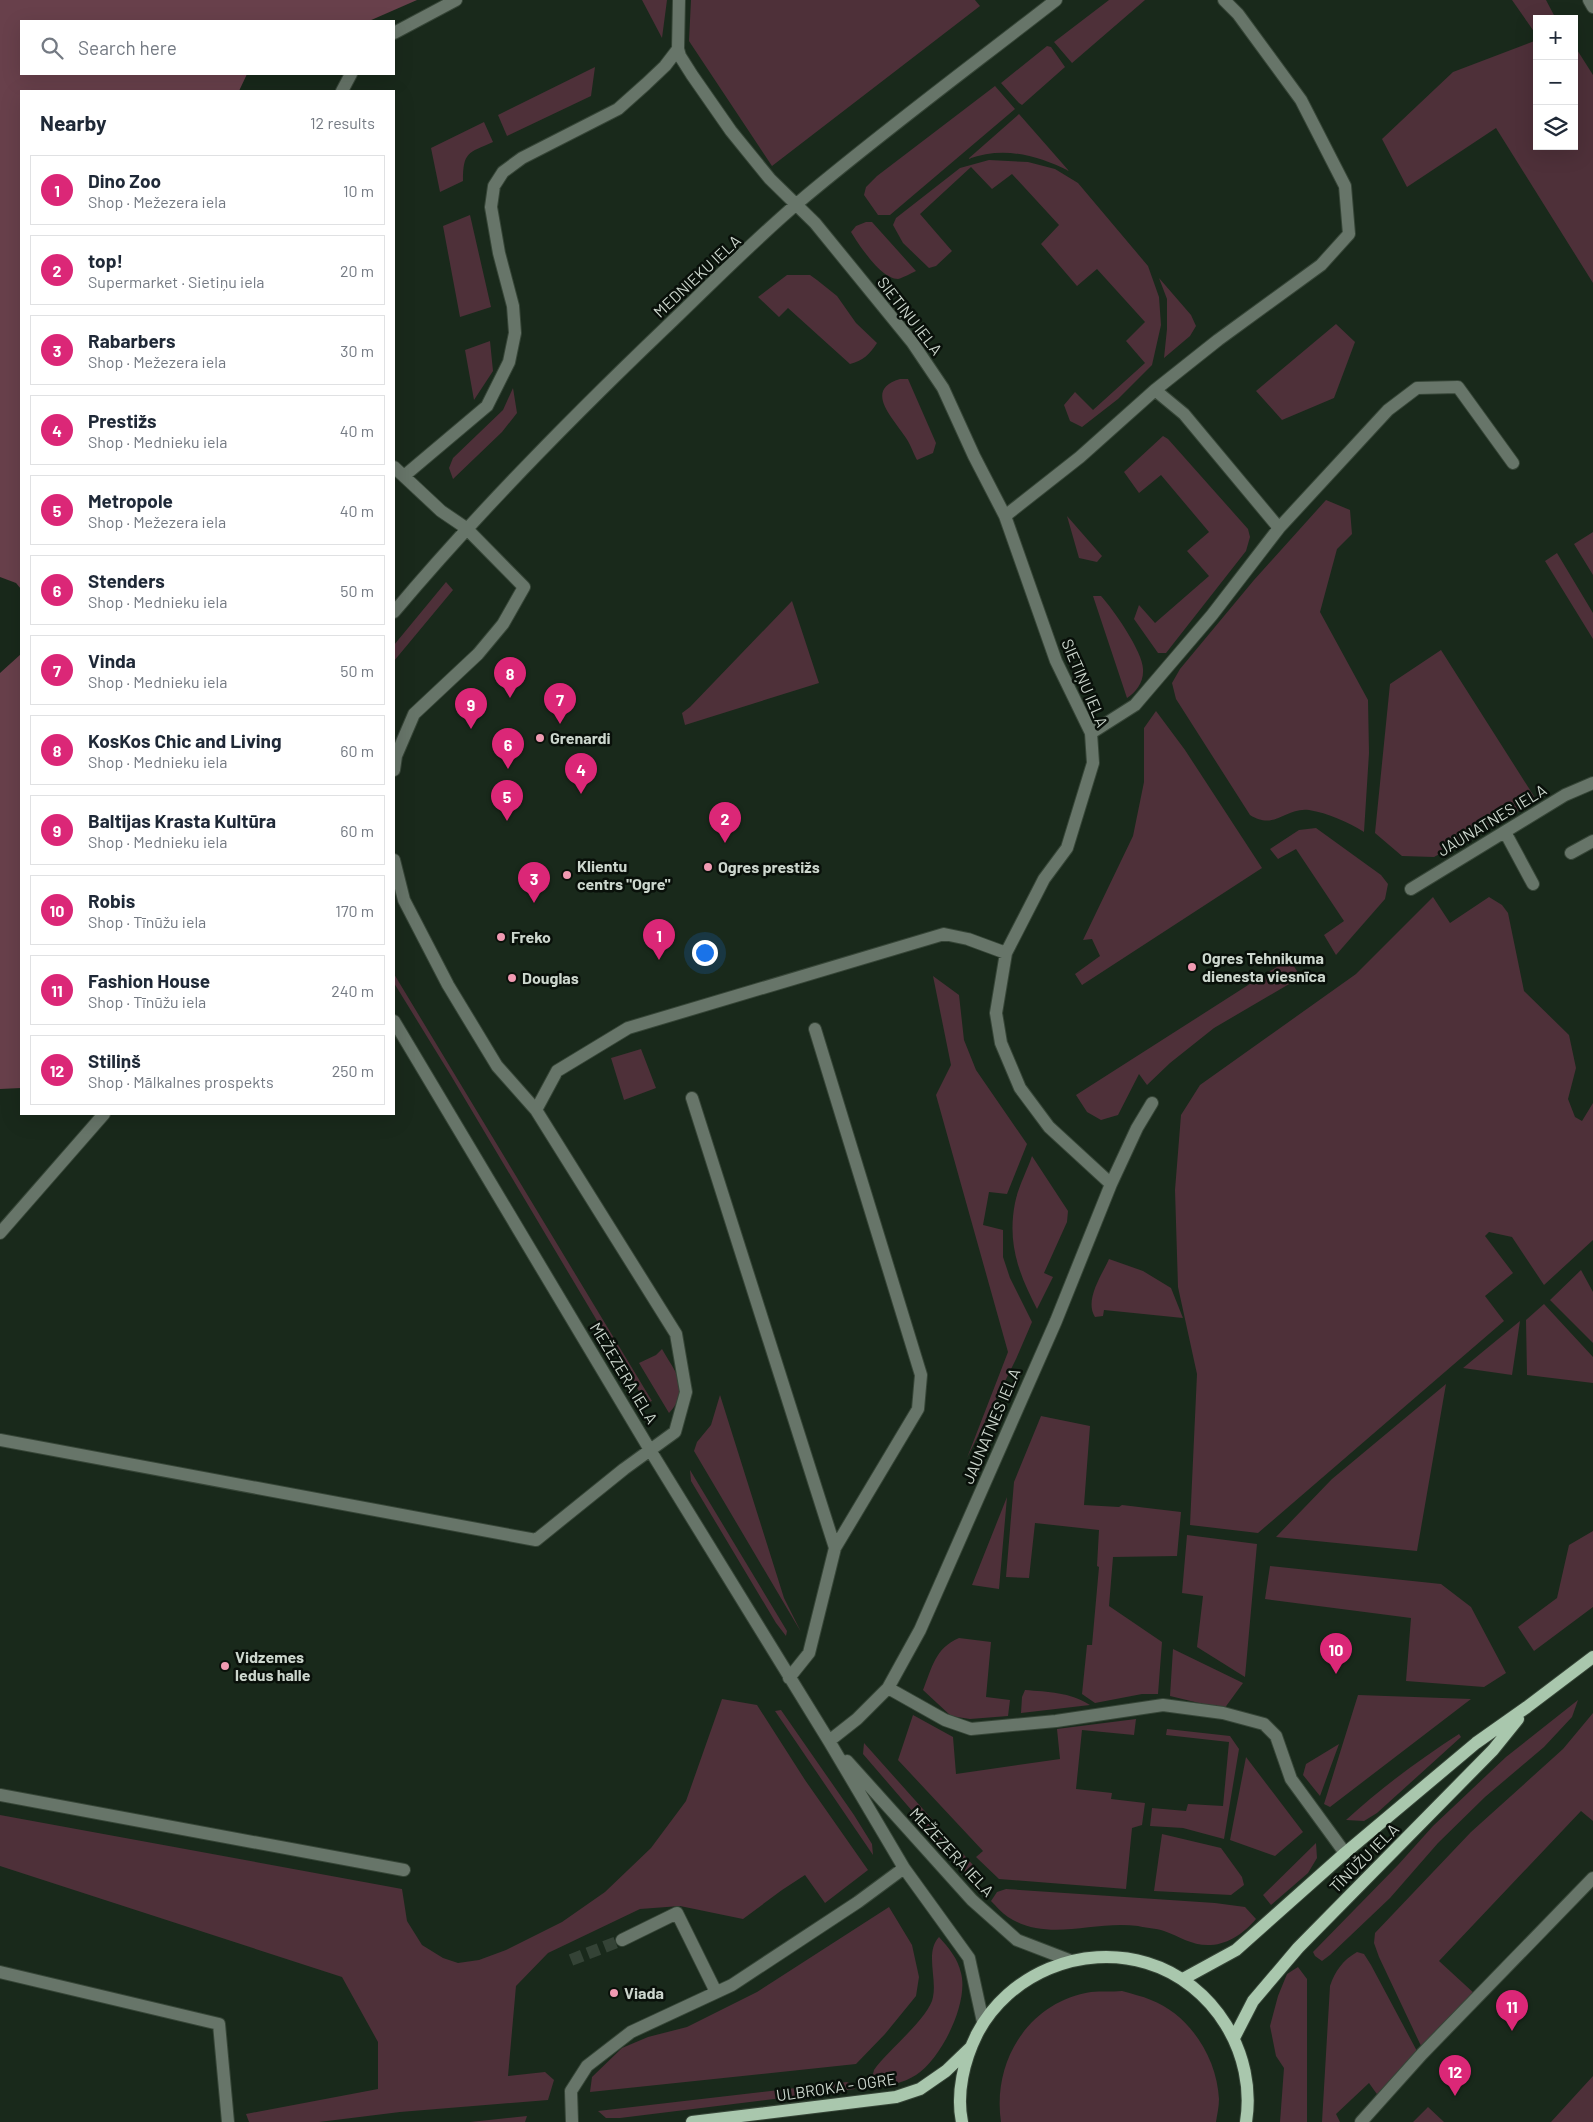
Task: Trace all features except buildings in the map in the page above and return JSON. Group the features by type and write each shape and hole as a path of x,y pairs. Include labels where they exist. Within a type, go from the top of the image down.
{"main road":[{"name":"TĪNŪŽU IELA","path":"1183,1979 1236,1950 1345,1853 1476,1742 1527,1707 1593,1657"},
{"name":"TĪNŪŽU IELA","path":"1234,2038 1253,2001 1298,1948 1493,1750 1527,1707"},
{"path":"962,2122 961,2083 970,2048 983,2022 1006,1994 1036,1973 1069,1960 1109,1956 1147,1963 1183,1979 1213,2005 1234,2038 1247,2078 1246,2122"},
{"name":"ULBROKA - OGRE","path":"692,2122 896,2097 920,2089 946,2071 970,2048"}],"street":[{"path":"395,32 456,0"},
{"path":"404,476 487,406 509,362 515,333 513,306 499,253 491,207 494,186 503,172 522,158 618,109 665,66 678,49 679,0"},
{"name":"MEDNIEKU IELA","path":"395,611 466,528 556,433 797,204 861,151 1056,0"},
{"path":"1005,516 1080,457 1155,390 1218,340 1321,266 1349,234 1344,186 1301,100 1238,14 1224,0"},
{"path":"1589,0 1593,7"},
{"name":"SIETIŅU IELA","path":"678,49 688,69 731,130 770,179 797,204 912,342 943,388 974,456 1005,516 1056,661 1091,733 1093,763 1067,848 1044,879 1006,954 996,1013 1002,1043 1020,1088 1049,1127 1111,1184"},
{"path":"343,90 350,75"},
{"path":"1091,733 1135,705 1212,615 1279,528 1388,410 1417,388 1458,387 1512,463"},
{"path":"1155,390 1184,414 1279,528"},
{"path":"395,468 441,510 466,528 524,587 503,624 478,654 414,714 396,756 395,763"},
{"name":"JAUNATNES IELA","path":"1411,889 1565,795 1593,783"},
{"path":"1505,832 1533,884"},
{"path":"1571,853 1593,841"},
{"path":"0,1440 536,1540 675,1432 686,1392 676,1334 536,1110 497,1066 448,985 404,900 395,864"},
{"path":"536,1110 557,1071 628,1028 944,934 968,938 1006,954"},
{"name":"MEŽEZERA IELA","path":"395,1023 650,1450 829,1741 904,1868 969,1958 983,2022"},
{"path":"789,1678 809,1653 835,1548 918,1409 921,1375 815,1029"},
{"path":"692,1098 835,1548"},
{"name":"JAUNATNES IELA","path":"829,1741 857,1719 888,1688 920,1630 1056,1321 1111,1184 1137,1128 1152,1103"},
{"path":"0,1233 103,1115"},
{"path":"888,1688 945,1720 971,1729 1056,1721 1163,1705 1223,1713 1264,1724 1276,1736 1291,1779 1345,1853"},
{"name":"MEŽEZERA IELA","path":"829,1741 972,1900 1017,1940 1069,1960"},
{"path":"0,1796 404,1870"},
{"path":"572,2122 571,2091 587,2066 631,2032 732,1985 785,1951 904,1868"},
{"path":"1361,2122 1422,2054 1593,1878"},
{"path":"622,1940 677,1913 716,1992"},
{"path":"0,1972 219,2024 228,2122"}],"shaded area":[{"path":"0,0 417,0 371,20 20,20 20,75 247,75 239,90 20,90 20,588 16,583 0,577"},
{"path":"642,0 667,0 662,38"},
{"path":"691,0 975,0 980,6 772,166 689,41"},
{"path":"1109,0 1145,0 1072,63 1054,42"},
{"path":"1512,0 1546,0 1554,15 1533,15 1533,30"},
{"path":"1533,42 1533,150 1578,150 1578,51 1593,75 1593,283 1496,128 1407,187 1382,139 1453,72"},
{"path":"1047,46 1051,47 1065,67 1022,105 1001,83"},
{"path":"595,67 591,96 507,136 498,115"},
{"path":"995,86 1015,109 890,215 878,215 864,195 866,187 877,176"},
{"path":"1019,114 1069,171 1057,165 1020,154 994,153 968,159"},
{"path":"484,122 493,142 469,155 464,164 463,181 440,192 431,148"},
{"path":"989,160 1028,162 1055,169 1078,183 1148,266 1159,297 1161,325 1152,365 1118,399 1082,427 1070,421 1064,405 1075,392 1093,410 1145,363 1126,341 1145,322 1097,269 1077,286 1041,244 1059,225 1012,174 992,189 971,167 920,214 952,251 936,266 929,268 903,243 893,225 896,218 960,168"},
{"path":"470,215 491,307 460,317 443,226"},
{"path":"872,222 916,271 898,279 891,278 878,268 851,232 856,226"},
{"path":"787,275 810,275 837,296 856,323 877,343 869,354 863,359 850,364 788,308 779,317 758,297"},
{"path":"1159,278 1191,315 1196,326 1190,336 1164,358 1167,329 1167,299"},
{"path":"1336,324 1355,342 1334,398 1282,420 1256,391"},
{"path":"490,341 493,371 474,400 465,350"},
{"path":"900,379 908,379 936,443 933,453 917,460 908,441 889,414 882,398 883,390 889,384"},
{"path":"513,388 517,413 502,432 453,479 449,468 453,458 503,410"},
{"path":"1163,436 1168,439 1248,529 1250,537 1246,551 1166,653 1158,653 1134,619 1139,605 1155,623 1209,576 1187,551 1209,532 1161,475 1139,493 1124,472"},
{"path":"1326,500 1350,510 1352,534 1337,549 1320,612 1368,700 1369,753 1364,832 1338,818 1309,810 1293,812 1266,821 1250,815 1176,699 1172,683 1180,669 1254,580"},
{"path":"1067,516 1102,556 1097,562 1079,558"},
{"path":"1593,532 1593,575 1574,544"},
{"path":"1557,553 1593,613 1593,639 1545,561"},
{"path":"446,582 453,590 395,660 395,644"},
{"path":"1093,596 1101,596 1113,610 1133,642 1142,662 1143,674 1141,682 1136,690 1127,698"},
{"path":"792,601 819,683 685,725 682,713 690,707"},
{"path":"1441,650 1537,801 1434,857 1402,856 1375,833 1390,684"},
{"path":"20,655 20,1088 0,1089 0,673"},
{"path":"1156,711 1185,750 1262,868 1082,985 1075,974 1100,956 1092,939 1083,940 1133,836 1144,782 1144,728"},
{"path":"1316,828 1381,875 1388,884 1385,899 1336,955 1324,935 1344,921 1296,849 1278,859 1270,849 1299,830"},
{"path":"1433,897 1450,923 1489,897 1502,905 1508,913 1524,991 1569,1035 1576,1068 1568,1099 1575,1117 1582,1121 1593,1103 1593,1240 1544,1285 1512,1237 1489,1232 1485,1236 1513,1273 1485,1296 1504,1321 1258,1533 1190,1525 1197,1374 1178,1287 1175,1190 1181,1115 1200,1085 1356,974"},
{"path":"1289,959 1301,977 1214,1028 1170,1063 1147,1085 1139,1074 1118,1115 1101,1120 1087,1112 1076,1095"},
{"path":"395,976 652,1401 646,1403 395,985"},
{"path":"933,976 959,995 964,1040 976,1070 1027,1144 1007,1194 989,1192 983,1225 1003,1230 1003,1257 1010,1278 1032,1322 1016,1359 967,1458 1008,1352 936,1095 951,1065"},
{"path":"641,1049 656,1088 624,1100 611,1058"},
{"path":"1032,1156 1068,1211 1067,1222 1044,1273 1053,1277 1037,1309 1020,1271 1016,1258 1013,1232 1016,1197"},
{"path":"1109,1259 1143,1271 1171,1288 1183,1318 1104,1310 1103,1316 1095,1317 1092,1310 1093,1295"},
{"path":"1581,1270 1593,1292 1593,1343 1550,1300"},
{"path":"1544,1304 1593,1357 1593,1383 1527,1375 1526,1320"},
{"path":"1520,1321 1512,1375 1463,1368"},
{"path":"662,1349 676,1374 681,1388 680,1396 669,1413 639,1363 656,1355"},
{"path":"1446,1384 1417,1551 1276,1537 1332,1479"},
{"path":"720,1395 784,1598 801,1632 694,1451 697,1442 711,1425"},
{"path":"1041,1416 1090,1426 1084,1505 1119,1507 1122,1505 1181,1512 1177,1556 1113,1557 1109,1606 1162,1642 1158,1694 1142,1694 1095,1703 1082,1694 1087,1645 1092,1645 1099,1567 1097,1566 1099,1530 1035,1523 1029,1578 1006,1577 1014,1482"},
{"path":"690,1470 787,1631 786,1636 776,1623 691,1481"},
{"path":"1007,1497 999,1589 972,1585"},
{"path":"1593,1531 1593,1607 1534,1651 1518,1627 1557,1598 1569,1545"},
{"path":"1187,1535 1257,1544 1245,1677 1197,1647 1203,1596 1182,1593"},
{"path":"1270,1566 1441,1584 1471,1607 1506,1673 1484,1687 1406,1681 1411,1618 1265,1599"},
{"path":"959,1638 991,1642 986,1697 1010,1700 1008,1716 970,1719 951,1716 923,1690 939,1653 951,1642"},
{"path":"1173,1649 1243,1683 1224,1709 1170,1696"},
{"path":"1025,1690 1067,1695 1090,1705 1021,1713 1022,1697"},
{"path":"1358,1695 1471,1699 1330,1807 1324,1804"},
{"path":"722,1699 757,1705 805,1780 868,1870 825,1903 805,1875 743,1919 680,1906 640,1909 548,1953 516,1986 508,2076 545,2072 554,2080 548,2100 400,2112 319,2122 249,2122 246,2114 378,2089 378,2042 342,1977 0,1866 0,1815 402,1889 407,1921 422,1945 443,1958 458,1963 479,1960 506,1950 562,1922 605,1892 651,1848 686,1801"},
{"path":"1578,1700 1572,1717 1544,1747 1485,1797 1438,1843 1390,1898 1330,1955 1322,1961 1315,1956 1313,1952 1398,1865 1433,1826 1506,1757"},
{"path":"781,1710 854,1815 872,1844 873,1855 775,1711"},
{"path":"1593,1713 1593,1821 1581,1811 1439,1961 1476,1995 1422,2048 1379,1957 1374,1943 1375,1933 1471,1832 1563,1749"},
{"path":"913,1715 953,1737 956,1774 1060,1759 1057,1729 1136,1719 1134,1735 1082,1730 1076,1789 1112,1793 1111,1799 1145,1803 1142,1825 1132,1828 1126,1889 999,1879 976,1857 983,1851 898,1760"},
{"path":"1167,1729 1230,1736 1239,1749 1224,1839 1183,1828 1150,1826 1152,1808 1186,1811 1188,1804 1223,1806 1229,1742 1166,1735"},
{"path":"1459,1734 1461,1737 1377,1813 1364,1821 1346,1820 1401,1774"},
{"path":"864,1743 981,1874 982,1882 976,1885 863,1754"},
{"path":"1339,1744 1320,1796 1303,1775 1306,1764"},
{"path":"1246,1757 1303,1832 1275,1856 1230,1840"},
{"path":"1162,1834 1221,1848 1242,1877 1244,1885 1231,1895 1154,1891"},
{"path":"1316,1843 1317,1858 1308,1873 1271,1905 1263,1895"},
{"path":"1006,1889 1215,1903 1245,1907 1256,1919 1236,1936 1224,1942 1211,1945 1192,1943 1161,1930 1138,1926 1121,1925 1055,1930 1039,1929 1024,1925 1008,1917 991,1901 997,1892"},
{"path":"889,1907 912,1945 919,1977 916,1996 885,2034 856,2064 590,2092 592,2077 622,2048 648,2037 687,2027 757,1992"},
{"path":"939,1937 953,1954 961,1973 961,1999 951,2029 935,2057 916,2075 896,2084 875,2088 872,2078 874,2070 916,2024 930,2005 934,1990 933,1950"},
{"path":"1357,1952 1364,1954 1371,1965 1418,2053 1379,2097 1369,2083 1336,2114 1340,2122 1322,2122 1330,1986 1340,1966"},
{"path":"1298,1967 1307,1979 1307,2122 1280,2122 1284,2068 1276,2056 1270,2026 1278,1996 1287,1974"},
{"path":"1122,1991 1148,1999 1165,2007 1178,2016 1199,2040 1213,2068 1217,2084 1219,2099 1216,2122 1001,2122 1002,2078 1009,2057 1019,2038 1032,2022 1049,2008 1069,1998 1091,1992"},
{"path":"1593,2076 1593,2122 1551,2122"},
{"path":"847,2082 853,2085 855,2089 620,2118 606,2118 598,2111"},
{"path":"1428,2107 1444,2122 1413,2122"},
{"path":"527,2116 525,2122 470,2122"}],"tunnel":[{"path":"571,1960 622,1940"}],"place":[{"name":"KosKos Chic and Living","path":"510,698"},
{"name":"Vinda","path":"560,724"},
{"name":"Baltijas Krasta Kultūra","path":"471,729"},
{"name":"Grenardi","path":"540,738"},
{"name":"Stenders","path":"508,769"},
{"name":"Prestižs","path":"581,794"},
{"name":"Metropole","path":"507,821"},
{"name":"top!","path":"725,843"},
{"name":"Ogres prestižs","path":"708,867"},
{"name":"Klientu centrs \"Ogre\"","path":"567,875"},
{"name":"Rabarbers","path":"534,903"},
{"name":"Freko","path":"501,937"},
{"name":"Dino Zoo","path":"659,960"},
{"name":"Ogres Tehnikuma dienesta viesnīca","path":"1192,967"},
{"name":"Douglas","path":"512,978"},
{"name":"Vidzemes ledus halle","path":"225,1666"},
{"name":"Robis","path":"1336,1674"},
{"name":"Viada","path":"614,1993"},
{"name":"Fashion House","path":"1512,2031"},
{"name":"Stiliņš","path":"1455,2096"}]}
